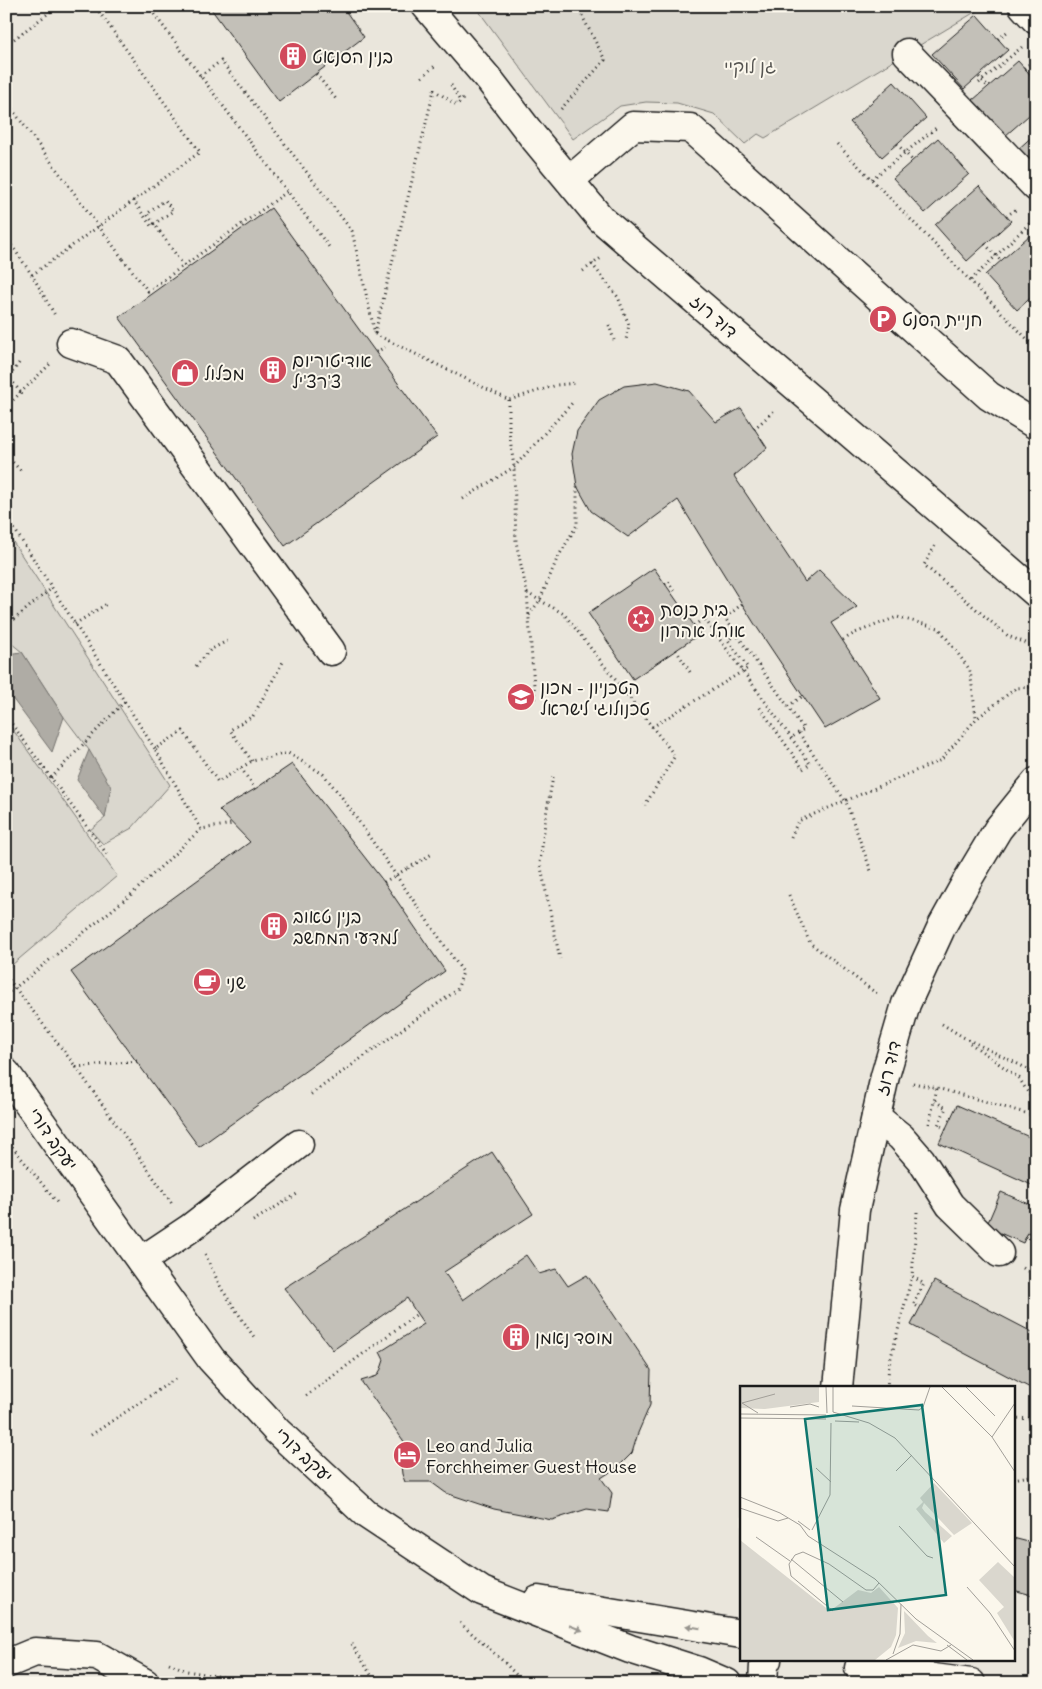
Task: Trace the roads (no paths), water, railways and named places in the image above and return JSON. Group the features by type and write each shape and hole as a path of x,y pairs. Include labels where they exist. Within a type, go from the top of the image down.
{"street":[{"name":"דוד רוז","path":"426,6 491,82 534,138 601,219 1036,593"},
{"path":"1023,6 1036,20"},
{"path":"907,53 1036,187"},
{"path":"570,180 633,126 690,128 989,396 1036,425"},
{"path":"71,343 118,360 331,651"},
{"name":"דוד רוז","path":"838,1386 856,1210 885,1076 906,1004 942,926 998,829 1036,782"},
{"name":"יעקב דורי","path":"6,1073 211,1359 277,1431 366,1514 482,1591 630,1649 727,1683"},
{"path":"876,1118 901,1137 921,1160 950,1205 999,1253"},
{"path":"141,1261 189,1229 299,1144"},
{"path":"482,1591 740,1634"},
{"path":"6,1664 35,1652 97,1656 146,1683"},
{"path":"763,1683 766,1662"},
{"path":"858,1670 971,1683"}],"place":[{"name":"בנין הסנאט","path":"293,56"},
{"name":"חניית הסנט","path":"883,319"},
{"name":"אודיטוריום צ'רצ'יל","path":"273,370"},
{"name":"מכלול","path":"185,373"},
{"name":"בית כנסת אוהל אהרון","path":"641,619"},
{"name":"הטכניון - מכון טכנולוגי לישראל","path":"521,697"},
{"name":"בנין טאוב למדעי המחשב","path":"274,926"},
{"name":"שני","path":"207,982"},
{"name":"מוסד נאמן","path":"516,1337"},
{"name":"Leo and Julia Forchheimer Guest House","path":"407,1455"}],"park label":[{"name":"גן לוקיי","path":"750,66"}]}
